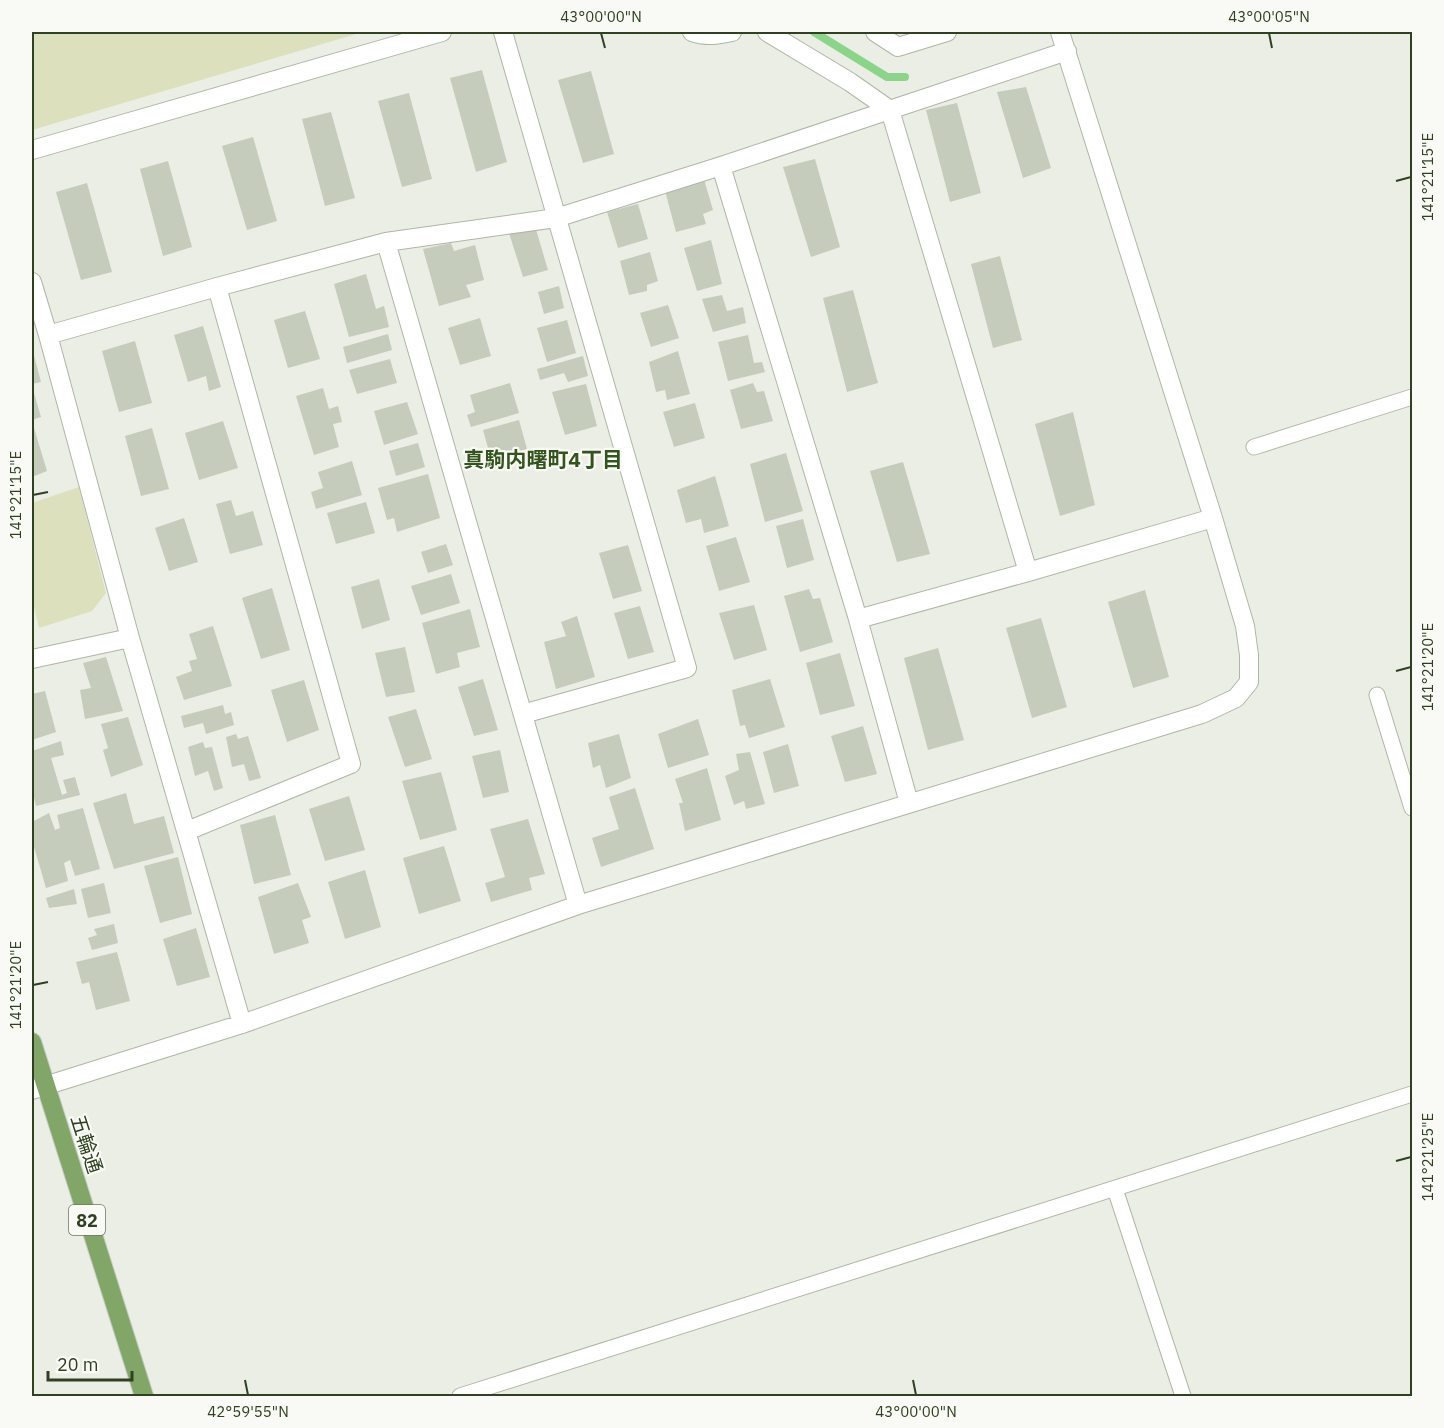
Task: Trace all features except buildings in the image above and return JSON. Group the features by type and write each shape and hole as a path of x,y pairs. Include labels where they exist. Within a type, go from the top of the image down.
{"main road":[{"name":"五輪通","path":"32,1042 38,1087 144,1396"}],"street":[{"path":"32,150 442,32"},
{"path":"503,32 687,668 523,714"},
{"path":"692,32 702,36 724,32"},
{"path":"767,32 850,82 890,110 1028,572"},
{"path":"875,32 898,47 947,32"},
{"path":"38,1087 242,1024 578,905 1202,714 1236,698 1249,682 1249,655 1245,626 1060,32"},
{"path":"48,335 386,242 556,218 722,166 1066,51"},
{"path":"722,166 858,619 909,803"},
{"path":"386,242 578,905"},
{"path":"32,282 130,638 242,1024"},
{"path":"187,831 351,764 217,287"},
{"path":"858,619 1213,518"},
{"path":"32,659 130,638"}],"lane":[{"path":"1254,447 1413,397"},
{"path":"1377,695 1413,808"},
{"path":"460,1396 1413,1094"},
{"path":"1115,1189 1183,1396"}],"green space":[{"path":"32,32 363,32 32,130"},
{"path":"79,487 106,593 92,611 39,628 32,598 32,503"}],"waterway":[{"path":"814,32 887,77 905,77"}],"district":[{"name":"真駒内曙町4丁目","path":"543,459"}]}
